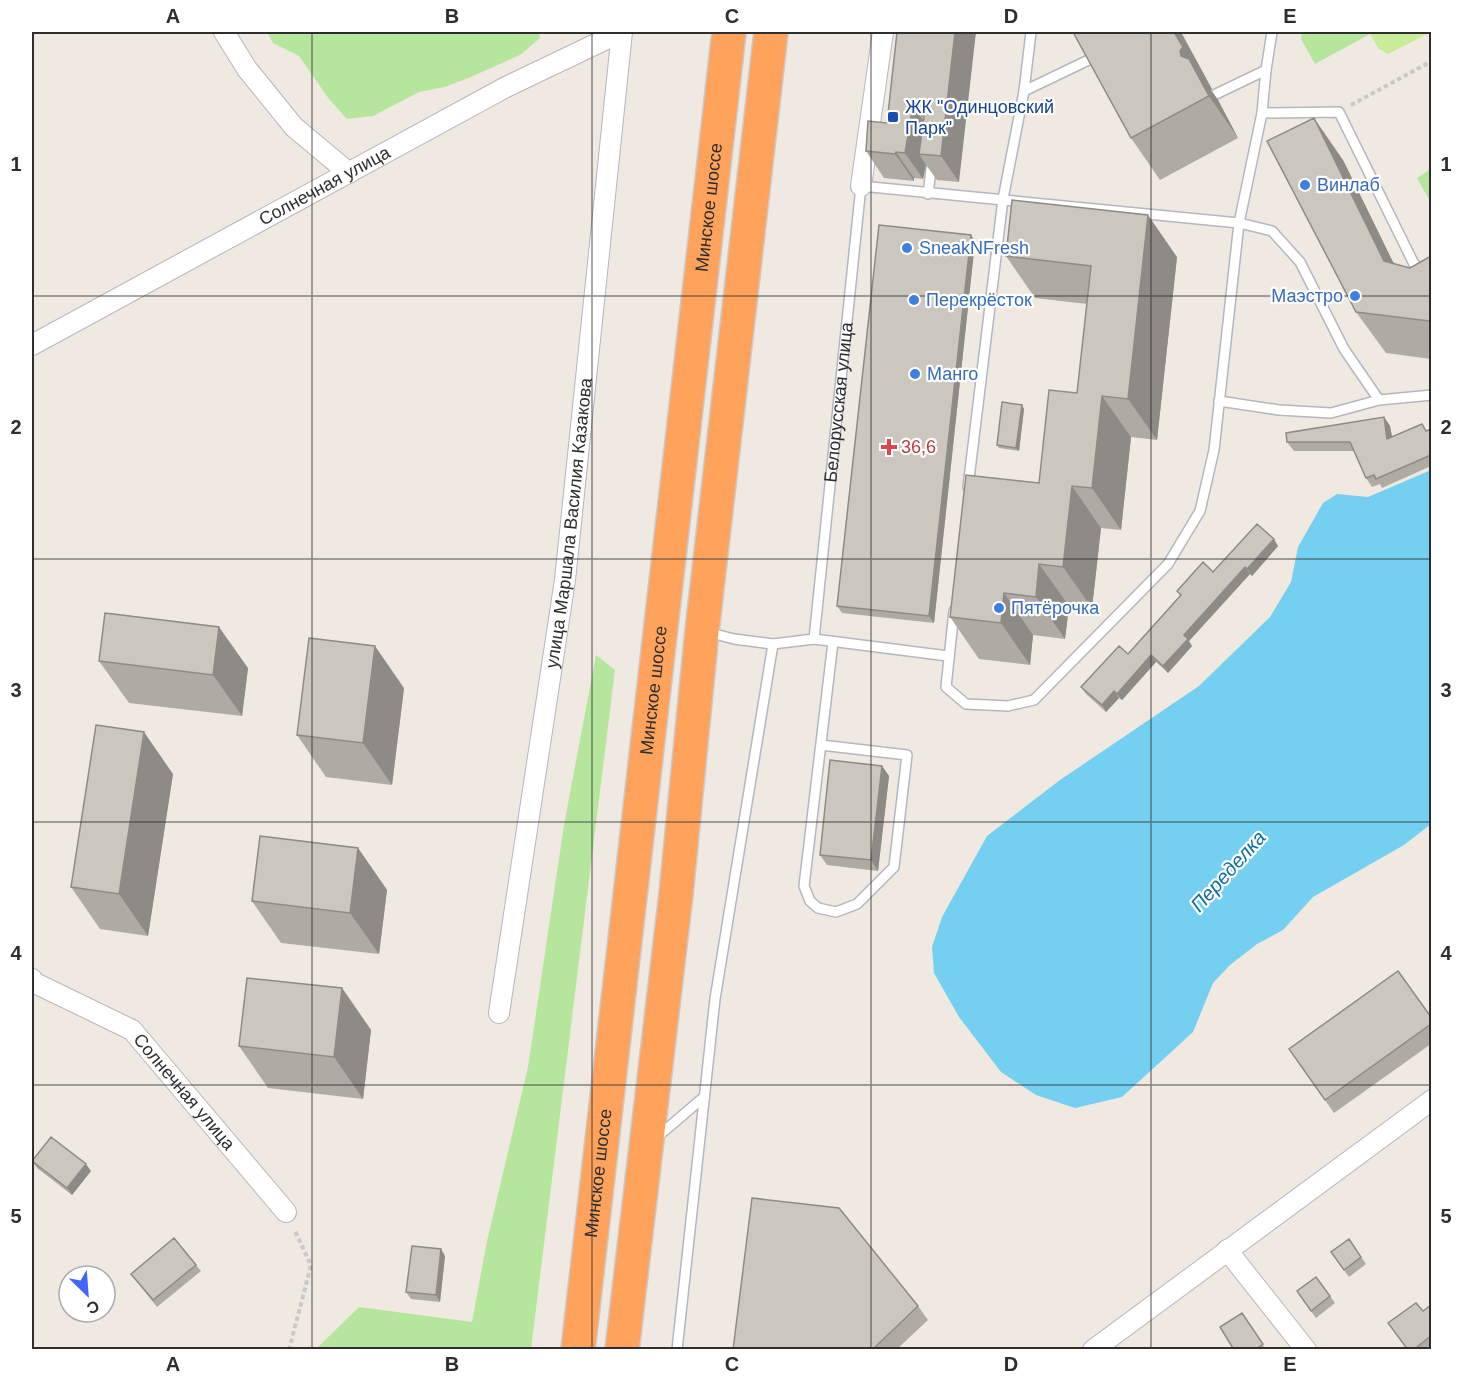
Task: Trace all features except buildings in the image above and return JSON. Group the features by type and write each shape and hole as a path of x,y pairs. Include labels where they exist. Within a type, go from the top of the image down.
{"highway":[{"name":"Минское шоссе","path":"578,1350 729,32"},
{"path":"622,1350 676,894 702,631 771,32"}],"street":[{"path":"224,32 247,69 294,127 349,173"},
{"name":"Солнечная улица","path":"32,345 506,87 622,32"},
{"name":"улица Маршала Василия Казакова","path":"499,1013 565,580 622,32"},
{"name":"Белорусская улица","path":"861,186 883,32"},
{"name":"Солнечная улица","path":"32,979 33,982 132,1030 286,1212"},
{"path":"1094,1350 1227,1250 1430,1106"},
{"path":"1227,1250 1306,1350"}],"lane":[{"path":"968,492 1003,199 1024,91 1031,32"},
{"path":"955,597 946,687 966,704 1008,706 1034,700 1168,564 1200,511 1214,450 1239,223 1262,113 1272,32"},
{"path":"1024,91 1108,51"},
{"path":"1216,94 1266,70"},
{"path":"1262,113 1339,112 1414,264 1431,275"},
{"path":"928,194 934,151"},
{"path":"861,186 1239,223 1272,231 1300,262 1344,349 1379,400"},
{"name":"Белорусская улица","path":"814,639 861,186"},
{"path":"1220,401 1279,410 1331,413 1379,400 1431,395"},
{"path":"702,631 734,639 774,644 814,639 948,656"},
{"path":"821,745 907,755 894,867 857,904 836,912 818,908 810,901 804,886 833,642"},
{"path":"677,1350 715,999 774,644"},
{"path":"646,1147 704,1097"}],"path":[{"path":"1339,112 1431,61"},
{"path":"286,1212 310,1265 289,1350"}],"green space":[{"path":"267,32 539,32 540,38 520,55 473,76 445,87 419,92 373,116 347,119 329,99 299,56 273,43"},
{"path":"1302,32 1369,32 1370,34 1315,64 1301,39"},
{"path":"1369,32 1431,32 1388,54 1378,48"},
{"path":"1431,169 1431,203 1417,178"},
{"path":"596,655 615,670 531,1349 316,1349 359,1307 472,1322 487,1241 528,1067 564,825"}],"water":[{"name":"Переделка","path":"1431,470 1431,824 1404,845 1313,897 1283,930 1257,944 1230,965 1213,983 1193,1032 1122,1097 1075,1108 1036,1095 1001,1072 959,1017 934,973 932,947 942,917 987,836 1060,780 1199,686 1270,617 1291,582 1298,547 1323,503 1337,494 1368,497"}],"place":[{"name":"ЖК \"Одинцовский Парк\"","path":"893,117"},
{"name":"Винлаб","path":"1305,185"},
{"name":"SneakNFresh","path":"907,248"},
{"name":"Маэстро","path":"1355,296"},
{"name":"Перекрёсток","path":"914,300"},
{"name":"Манго","path":"915,374"},
{"name":"36,6","path":"889,447"},
{"name":"Пятёрочка","path":"999,608"}]}
